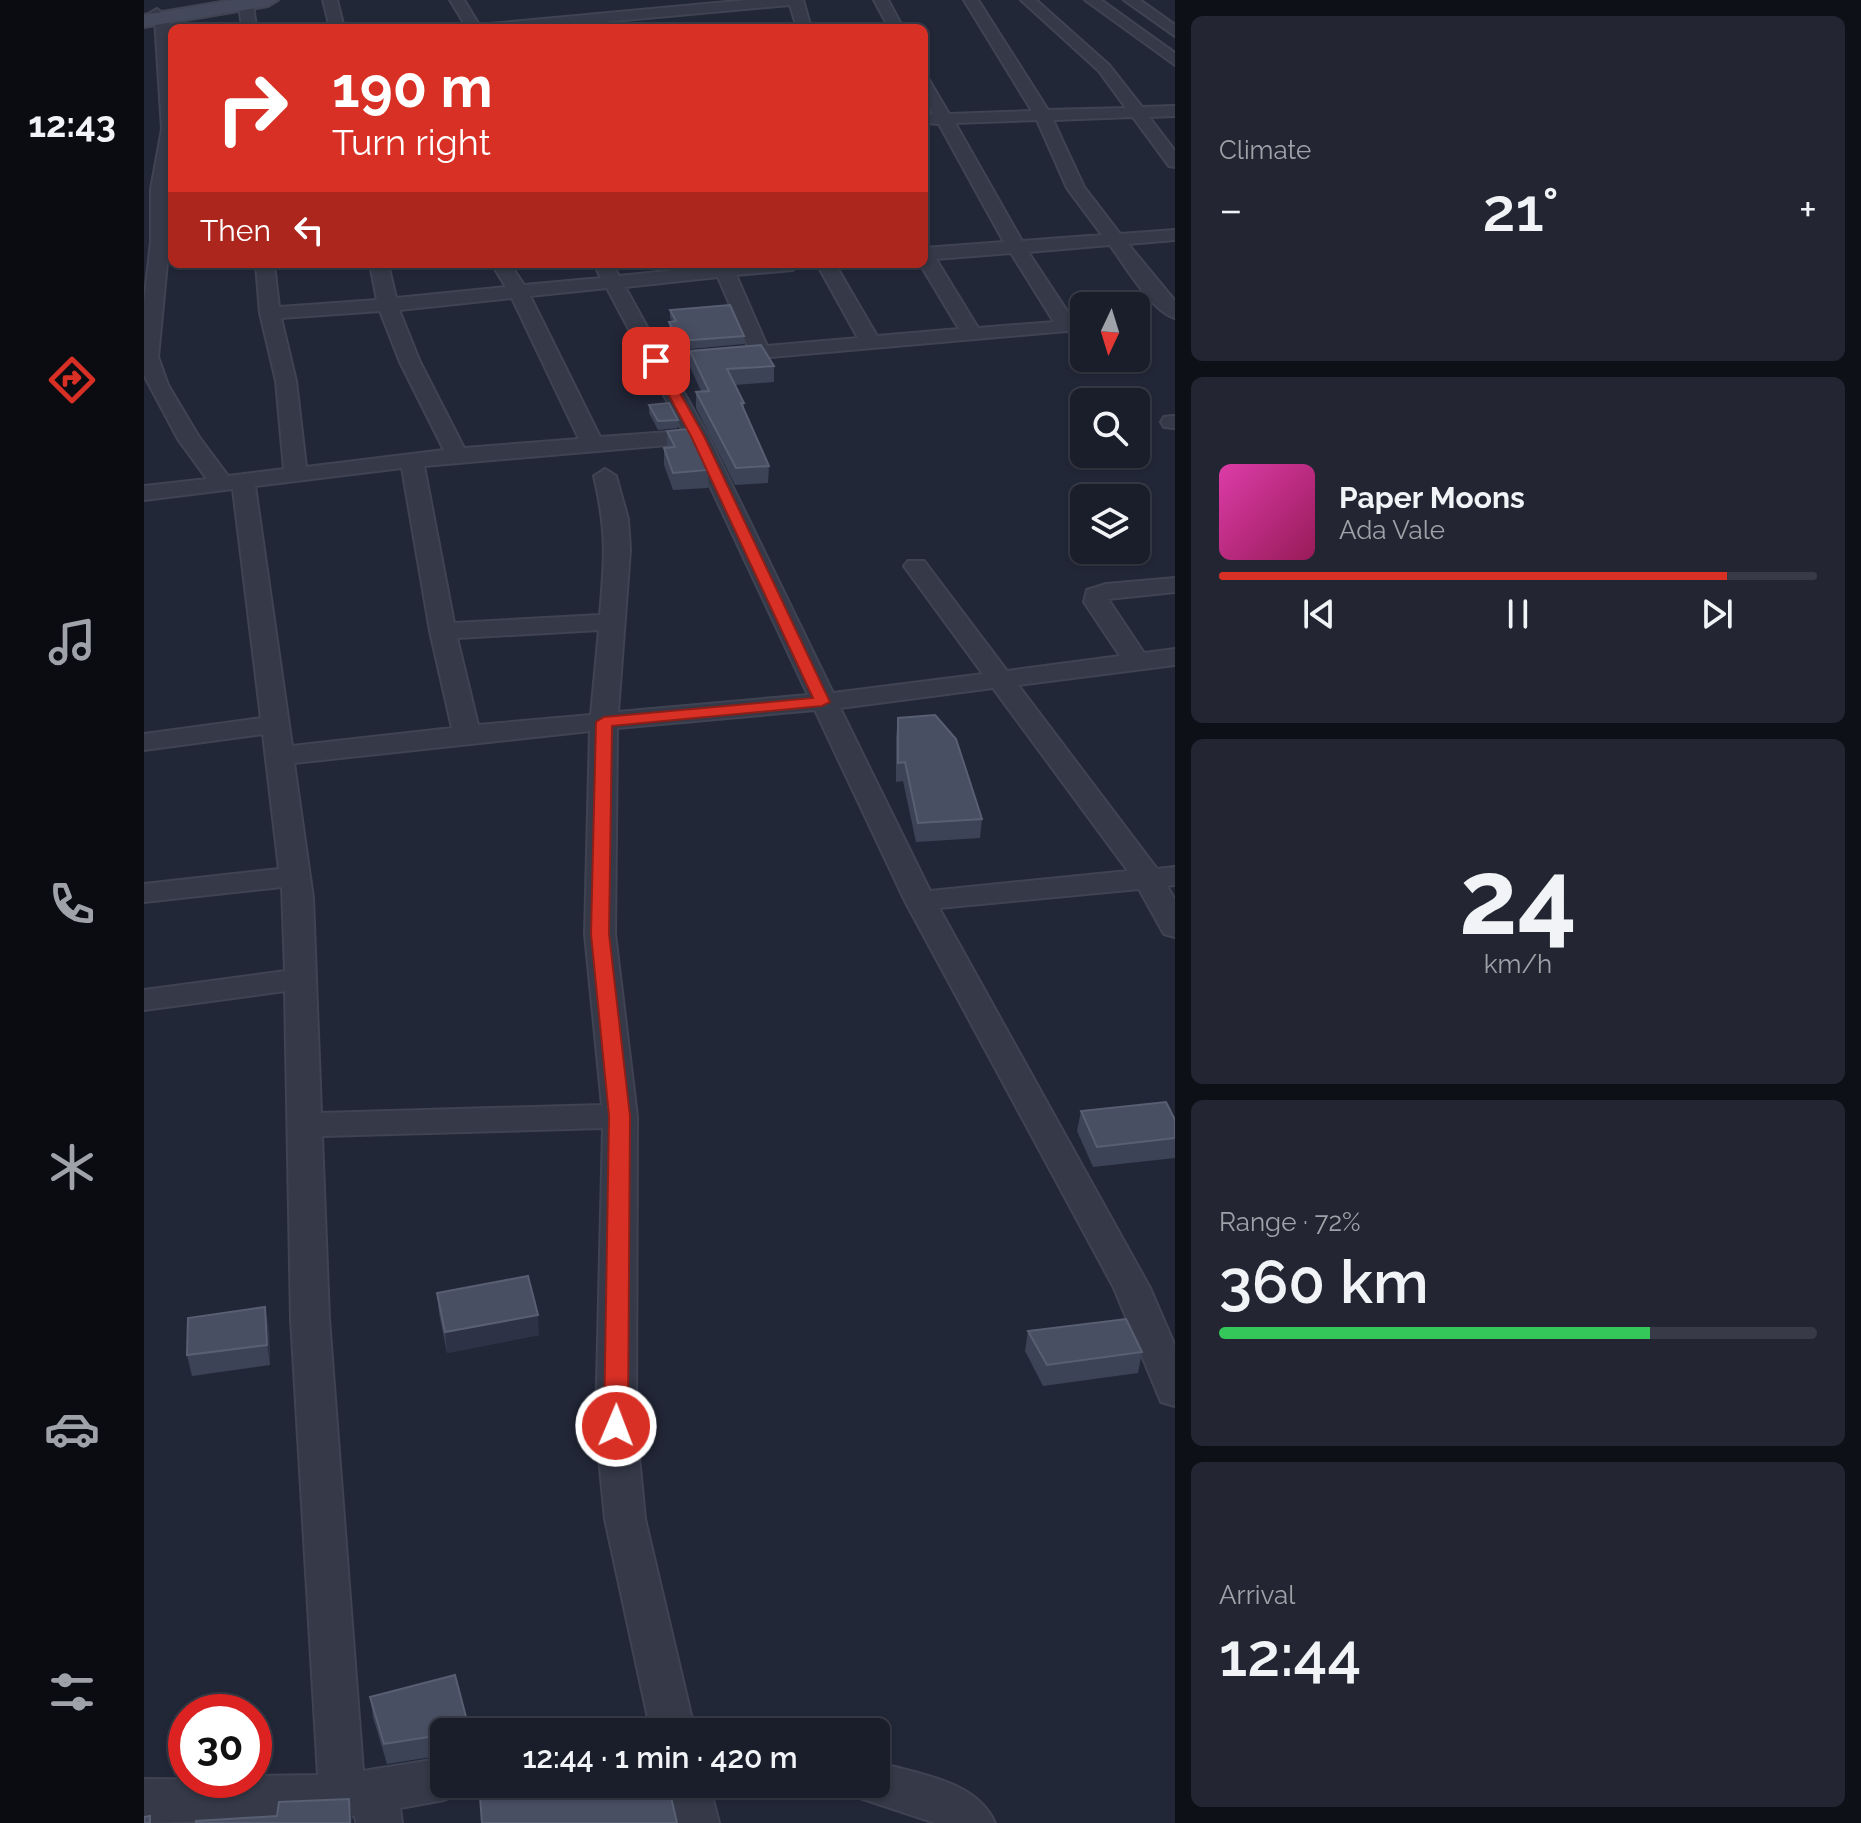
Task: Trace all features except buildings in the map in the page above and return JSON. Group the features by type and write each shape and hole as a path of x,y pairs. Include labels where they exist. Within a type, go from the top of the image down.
{"main road":[{"path":"152,17 230,2 268,0"}],"street":[{"path":"330,0 336,24"},
{"path":"457,0 472,24"},
{"path":"589,0 603,22"},
{"path":"565,24 795,0 803,24"},
{"path":"881,0 894,24"},
{"path":"971,0 1043,115 1076,188 1152,289 1175,312"},
{"path":"1028,0 1104,68 1174,160"},
{"path":"1092,0 1175,60"},
{"path":"1131,0 1175,32"},
{"path":"230,2 246,24"},
{"path":"152,17 168,128"},
{"path":"656,361 1060,327 1065,323 1016,247 956,136 933,119 928,99"},
{"path":"933,119 1175,111"},
{"path":"144,143 168,142"},
{"path":"168,151 160,189 160,242 148,357 158,385 181,426 232,483 278,740 295,876 310,1319 365,1803"},
{"path":"928,254 1175,235"},
{"path":"928,261 972,334"},
{"path":"265,268 270,313 286,381 296,475"},
{"path":"380,268 396,328 457,455"},
{"path":"504,268 518,291 593,445"},
{"path":"270,313 388,305 518,291 607,272 700,268"},
{"path":"723,268 760,352"},
{"path":"828,268 871,343"},
{"path":"607,272 697,436 920,901 1132,1288 1175,1391"},
{"path":"144,493 457,455 697,436"},
{"path":"412,460 443,631 467,734"},
{"path":"605,476 616,519 618,550 604,722 600,934 620,1116 616,1426 625,1519 670,1718"},
{"path":"916,566 1003,680 1162,877 1175,927"},
{"path":"1136,661 1096,602 1096,595 1175,585"},
{"path":"443,631 612,622"},
{"path":"144,742 467,734 822,702 1175,657"},
{"path":"144,893 295,876"},
{"path":"920,901 1162,877"},
{"path":"144,1000 300,979"},
{"path":"304,1125 620,1116"},
{"path":"164,1808 365,1803 430,1783"},
{"path":"890,1787 951,1806 972,1823"},
{"path":"690,1798 696,1823"}],"route":[{"path":"616,1426 620,1116 600,934 604,722 822,702 697,436 656,361"}]}
